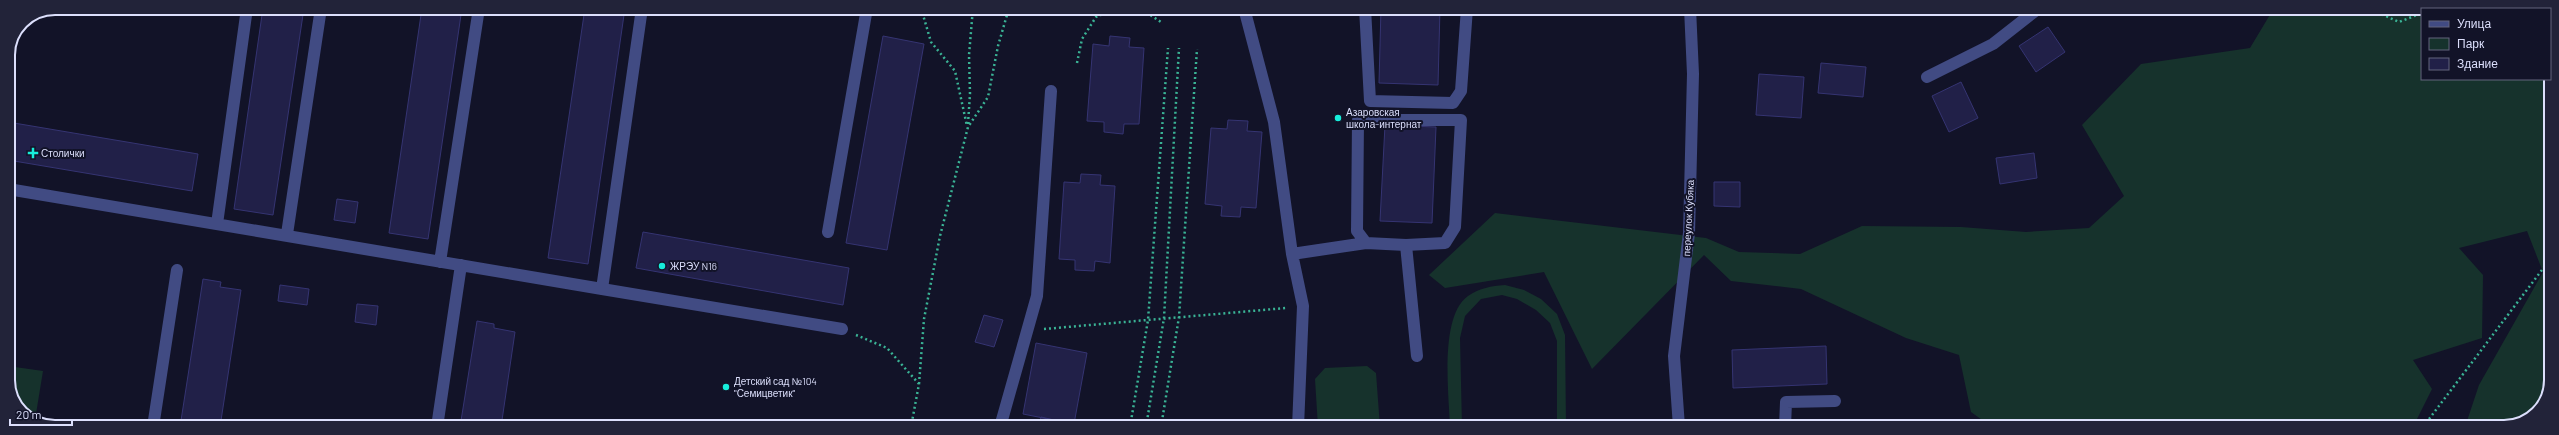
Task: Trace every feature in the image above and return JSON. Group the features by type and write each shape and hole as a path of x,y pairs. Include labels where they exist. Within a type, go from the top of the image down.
{"street":[{"path":"217,224 246,15"},
{"path":"287,234 320,15"},
{"path":"440,262 478,15"},
{"path":"602,289 641,15"},
{"path":"828,232 871,15"},
{"path":"1246,15 1274,122 1292,254 1303,306 1298,420"},
{"path":"1365,15 1370,101 1453,104 1461,91 1466,15"},
{"name":"переулок Кубяка","path":"1679,420 1674,356 1689,233 1693,74 1690,15"},
{"path":"1927,77 1994,44 2030,15"},
{"path":"1002,420 1037,296 1051,91"},
{"path":"1292,254 1366,243 1406,245 1445,243 1455,227 1461,120 1358,120 1357,230 1366,243"},
{"path":"15,190 217,224 287,234 440,262 842,329"},
{"path":"1406,245 1417,356"},
{"path":"438,420 461,265"},
{"path":"154,420 177,270"},
{"path":"1785,420 1786,402 1835,402"}],"path":[{"path":"923,15 932,42 955,71 968,127"},
{"path":"912,420 919,384 924,318 940,236 968,127 970,94 969,55 972,15"},
{"path":"968,127 988,97 998,46 1007,15"},
{"path":"1077,63 1082,39 1096,17 1101,15"},
{"path":"1150,15 1161,22"},
{"path":"2384,15 2399,22 2417,15"},
{"path":"1131,420 1148,320 1168,48"},
{"path":"1147,420 1164,318 1179,48"},
{"path":"1162,420 1179,317 1197,49"},
{"path":"2428,420 2544,267"},
{"path":"1027,331 1303,306"},
{"path":"842,329 887,348 919,384"}],"green space":[{"path":"2270,15 2421,15 2421,80 2544,80 2544,385 2536,404 2524,415 2517,418 2504,420 2467,420 2479,385 2543,272 2527,231 2459,248 2483,275 2482,338 2413,360 2432,389 2416,420 1982,420 1971,412 1959,355 1906,338 1801,289 1731,281 1704,255 1592,369 1544,272 1445,288 1429,275 1495,213 1706,238 1739,252 1800,254 1862,226 1961,227 2026,232 2089,228 2124,196 2082,125 2141,64 2250,48"},
{"path":"1505,285 1524,290 1541,299 1557,314 1565,335 1566,420 1557,420 1557,341 1550,323 1536,310 1517,299 1502,295 1481,299 1465,316 1460,338 1462,420 1450,420 1448,357 1449,338 1453,320 1459,306 1468,296 1477,291"},
{"path":"1367,366 1376,373 1379,420 1318,420 1315,379 1325,368"},
{"path":"15,367 43,371 36,415 25,406 18,395 15,382"}],"building":[{"path":"262,15 303,15 273,215 234,209"},
{"path":"421,15 461,15 428,239 389,233"},
{"path":"584,15 624,15 588,264 548,258"},
{"path":"1381,15 1440,15 1438,85 1379,83"},
{"path":"2048,27 2065,52 2036,72 2019,46"},
{"path":"883,36 924,44 887,250 846,243"},
{"path":"1110,36 1130,38 1129,47 1144,48 1139,124 1124,124 1123,134 1104,132 1104,122 1087,121 1093,44 1109,46"},
{"path":"1821,63 1866,67 1863,97 1818,93"},
{"path":"1759,74 1804,77 1801,118 1756,115"},
{"path":"1961,82 1978,118 1949,132 1932,96"},
{"path":"1228,120 1248,121 1247,131 1262,132 1256,208 1241,207 1240,217 1221,216 1222,206 1205,204 1211,128 1227,129"},
{"path":"15,123 198,154 192,191 15,161"},
{"path":"1385,125 1436,127 1432,223 1380,221"},
{"path":"2034,153 2037,178 2000,184 1996,158"},
{"path":"1081,174 1101,175 1100,185 1115,186 1110,263 1095,261 1094,271 1075,270 1075,260 1059,259 1064,182 1080,183"},
{"path":"1714,182 1740,182 1740,207 1714,206"},
{"path":"337,199 358,202 355,223 334,220"},
{"path":"643,232 849,268 843,305 636,268"},
{"path":"203,279 221,282 220,287 241,290 221,420 181,420"},
{"path":"280,285 309,289 307,305 278,301"},
{"path":"357,304 378,306 376,325 355,322"},
{"path":"984,315 1003,320 994,347 975,342"},
{"path":"477,321 494,324 494,328 515,332 502,420 461,420"},
{"path":"1036,343 1087,353 1075,420 1054,420 1023,414"},
{"path":"1826,346 1827,384 1733,388 1732,350"},
{"path":"1041,417 1054,420 1040,420"}],"place":[{"name":"Азаровская школа-интернат","path":"1338,118"},
{"name":"Столички","path":"33,153"},
{"name":"ЖРЭУ N16","path":"662,266"},
{"name":"Детский сад №104 \"Семицветик\"","path":"726,387"}]}
